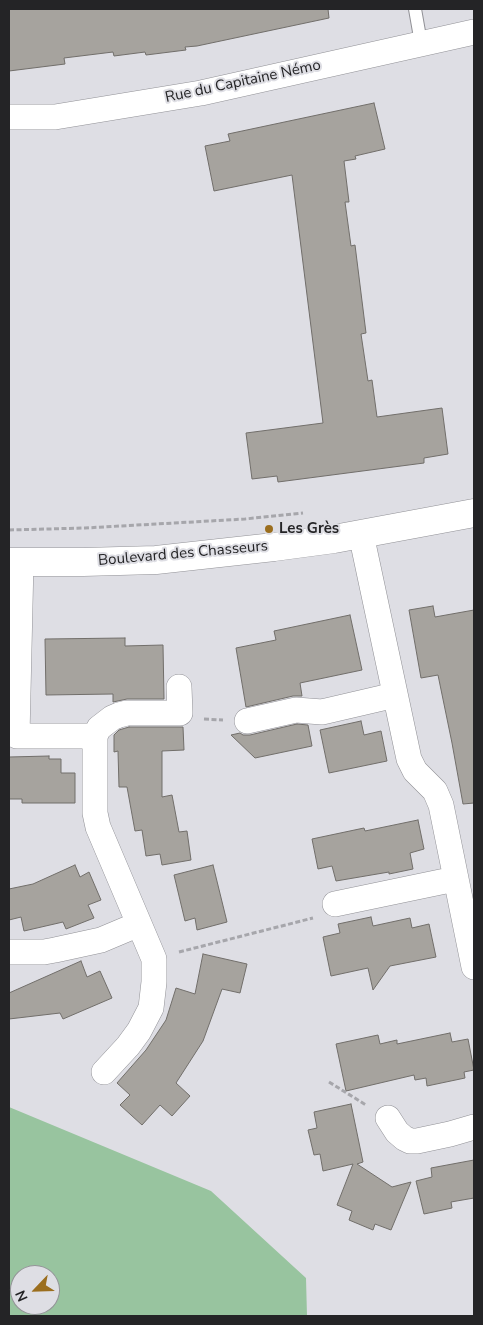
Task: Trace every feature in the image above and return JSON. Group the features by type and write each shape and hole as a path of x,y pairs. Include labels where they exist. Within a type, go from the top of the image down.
{"street":[{"name":"Rue du Capitaine Némo","path":"9,117 55,117 201,93 474,32"},
{"name":"Boulevard des Chasseurs","path":"15,562 156,560 274,547 361,534 474,513"},
{"path":"361,534 409,759 415,771 435,791 441,805 474,967"},
{"path":"15,562 13,736 95,736"},
{"path":"104,1072 128,1046 139,1031 151,1008 154,959 98,827 95,813 95,736 99,728 119,715 180,712 179,687"},
{"path":"246,720 296,710 322,712 396,695"},
{"path":"335,904 455,879"},
{"path":"9,952 44,952 55,950 101,940 139,924"},
{"path":"388,1118 397,1132 410,1141 450,1134 474,1127"}],"lane":[{"path":"415,9 421,43"}],"path":[{"path":"9,530 86,528 245,519 311,512"},
{"path":"180,712 196,719 246,720"},
{"path":"154,959 319,917 335,904"},
{"path":"329,1082 388,1118"}],"green space":[{"path":"9,1107 211,1191 306,1278 307,1316 9,1316"}],"building":[{"path":"9,9 328,9 329,18 185,47 186,50 146,55 145,52 114,56 113,52 64,58 65,64 9,71"},
{"path":"374,103 385,149 355,156 356,159 344,161 349,202 345,202 351,246 355,245 366,333 361,334 368,381 372,380 377,417 442,408 448,454 424,458 424,463 278,482 277,476 252,479 246,433 323,423 292,175 214,191 205,146 230,141 228,134"},
{"path":"433,606 435,617 474,610 474,803 463,804 438,675 421,678 409,610"},
{"path":"350,615 362,670 300,683 302,696 293,696 246,707 236,648 276,640 274,631"},
{"path":"125,638 125,646 163,645 164,699 127,699 113,702 113,694 46,695 45,639"},
{"path":"361,721 364,735 381,731 387,761 329,773 320,730"},
{"path":"297,724 308,725 312,746 255,758 231,735 240,733 250,735"},
{"path":"129,727 183,727 184,750 162,751 162,797 172,795 179,832 187,831 191,860 162,865 160,854 146,856 142,830 135,831 127,787 119,787 118,751 114,752 114,735 119,730"},
{"path":"49,756 49,759 61,759 61,773 75,773 75,803 22,803 22,799 9,799 9,757"},
{"path":"418,820 424,849 410,853 413,869 336,881 332,866 318,869 312,839 364,828 365,831"},
{"path":"75,865 80,877 89,872 101,900 88,905 94,918 66,929 63,922 24,931 21,917 9,920 9,889 33,884"},
{"path":"213,865 227,922 197,930 195,918 185,921 174,875"},
{"path":"371,917 373,926 410,918 412,928 429,924 436,957 390,966 373,990 368,968 331,976 323,937 340,933 338,924"},
{"path":"203,954 247,964 240,993 222,989 203,1041 176,1083 190,1096 172,1116 160,1105 142,1125 120,1105 130,1095 117,1083 146,1050 166,1020 176,988 195,994"},
{"path":"81,961 87,977 100,971 112,998 63,1019 60,1013 9,1019 9,993"},
{"path":"450,1033 452,1042 468,1039 474,1070 464,1072 465,1078 427,1086 426,1078 415,1080 414,1075 346,1091 336,1044 378,1035 380,1044 397,1040 397,1044"},
{"path":"351,1104 363,1162 357,1164 392,1187 411,1182 391,1230 375,1224 373,1230 349,1220 352,1211 337,1205 353,1164 323,1171 320,1154 314,1155 308,1130 317,1128 314,1112"},
{"path":"474,1160 474,1198 451,1202 452,1208 424,1214 416,1181 432,1177 431,1168"}],"place":[{"name":"Les Grès","path":"269,529"}]}
